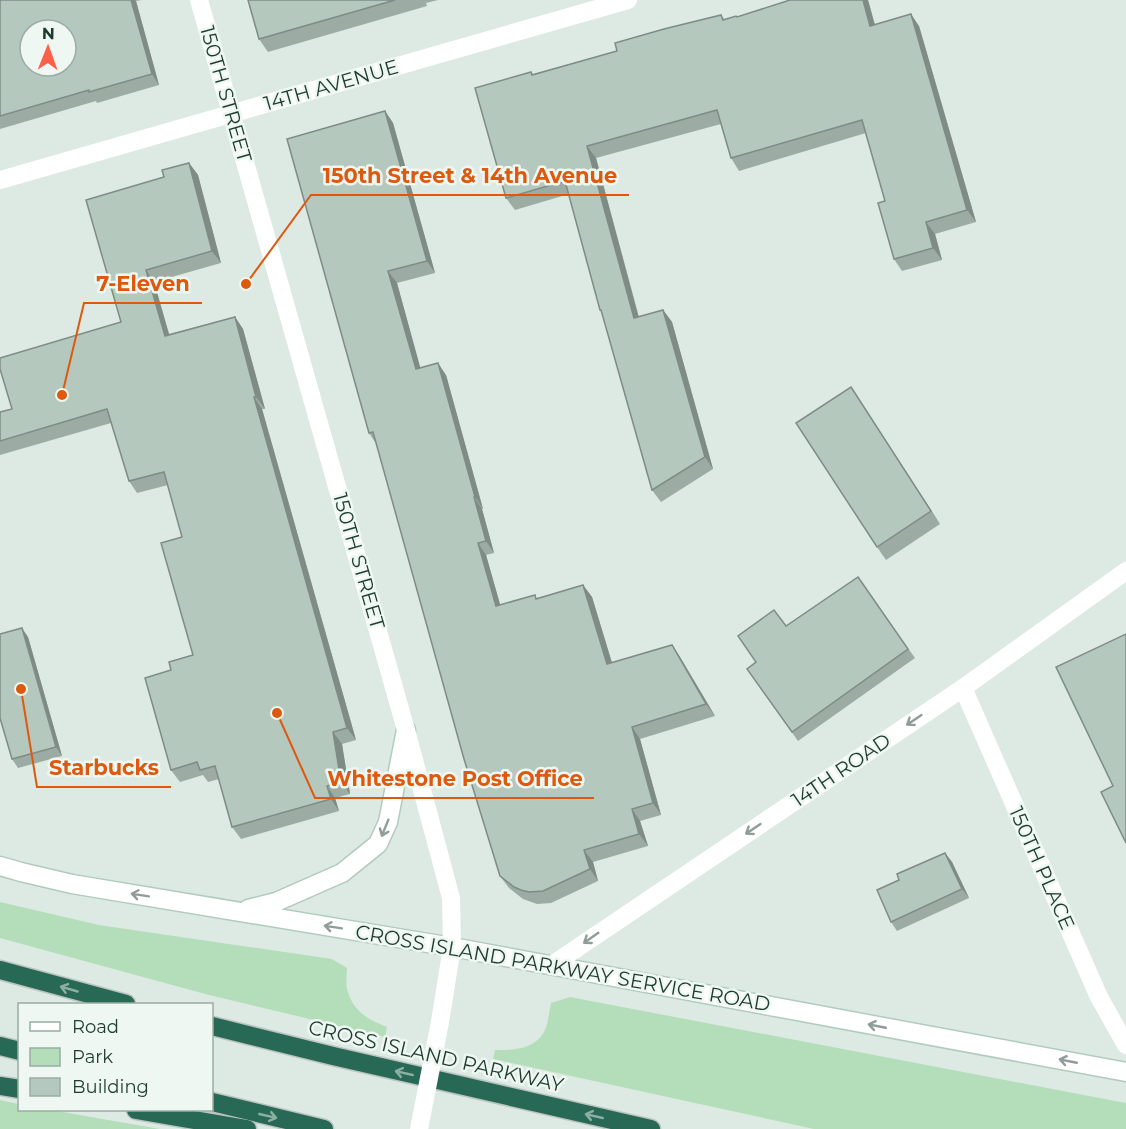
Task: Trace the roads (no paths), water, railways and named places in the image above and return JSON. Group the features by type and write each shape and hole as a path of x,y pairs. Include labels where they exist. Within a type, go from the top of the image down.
{"highway":[{"path":"0,970 119,1003"},
{"name":"CROSS ISLAND PARKWAY","path":"213,1026 651,1129"},
{"path":"0,1046 18,1050"},
{"path":"0,1086 18,1089"},
{"path":"213,1102 324,1129"},
{"path":"142,1111 247,1129"}],"street":[{"name":"150TH STREET","path":"199,0 406,730 451,898 452,947 419,1129"},
{"name":"14TH AVENUE","path":"0,180 628,0"},
{"name":"14TH ROAD","path":"552,965 963,688 1126,571"},
{"name":"150TH PLACE","path":"963,688 1099,997 1126,1045"},
{"path":"238,911 276,902 342,873 378,844 388,822 406,730"},
{"name":"CROSS ISLAND PARKWAY SERVICE ROAD","path":"0,866 72,884 452,947 1126,1072"}],"place":[{"name":"150th Street & 14th Avenue","path":"246,284"},
{"name":"7-Eleven","path":"62,395"},
{"name":"Starbucks","path":"21,689"},
{"name":"Whitestone Post Office","path":"277,713"}]}
